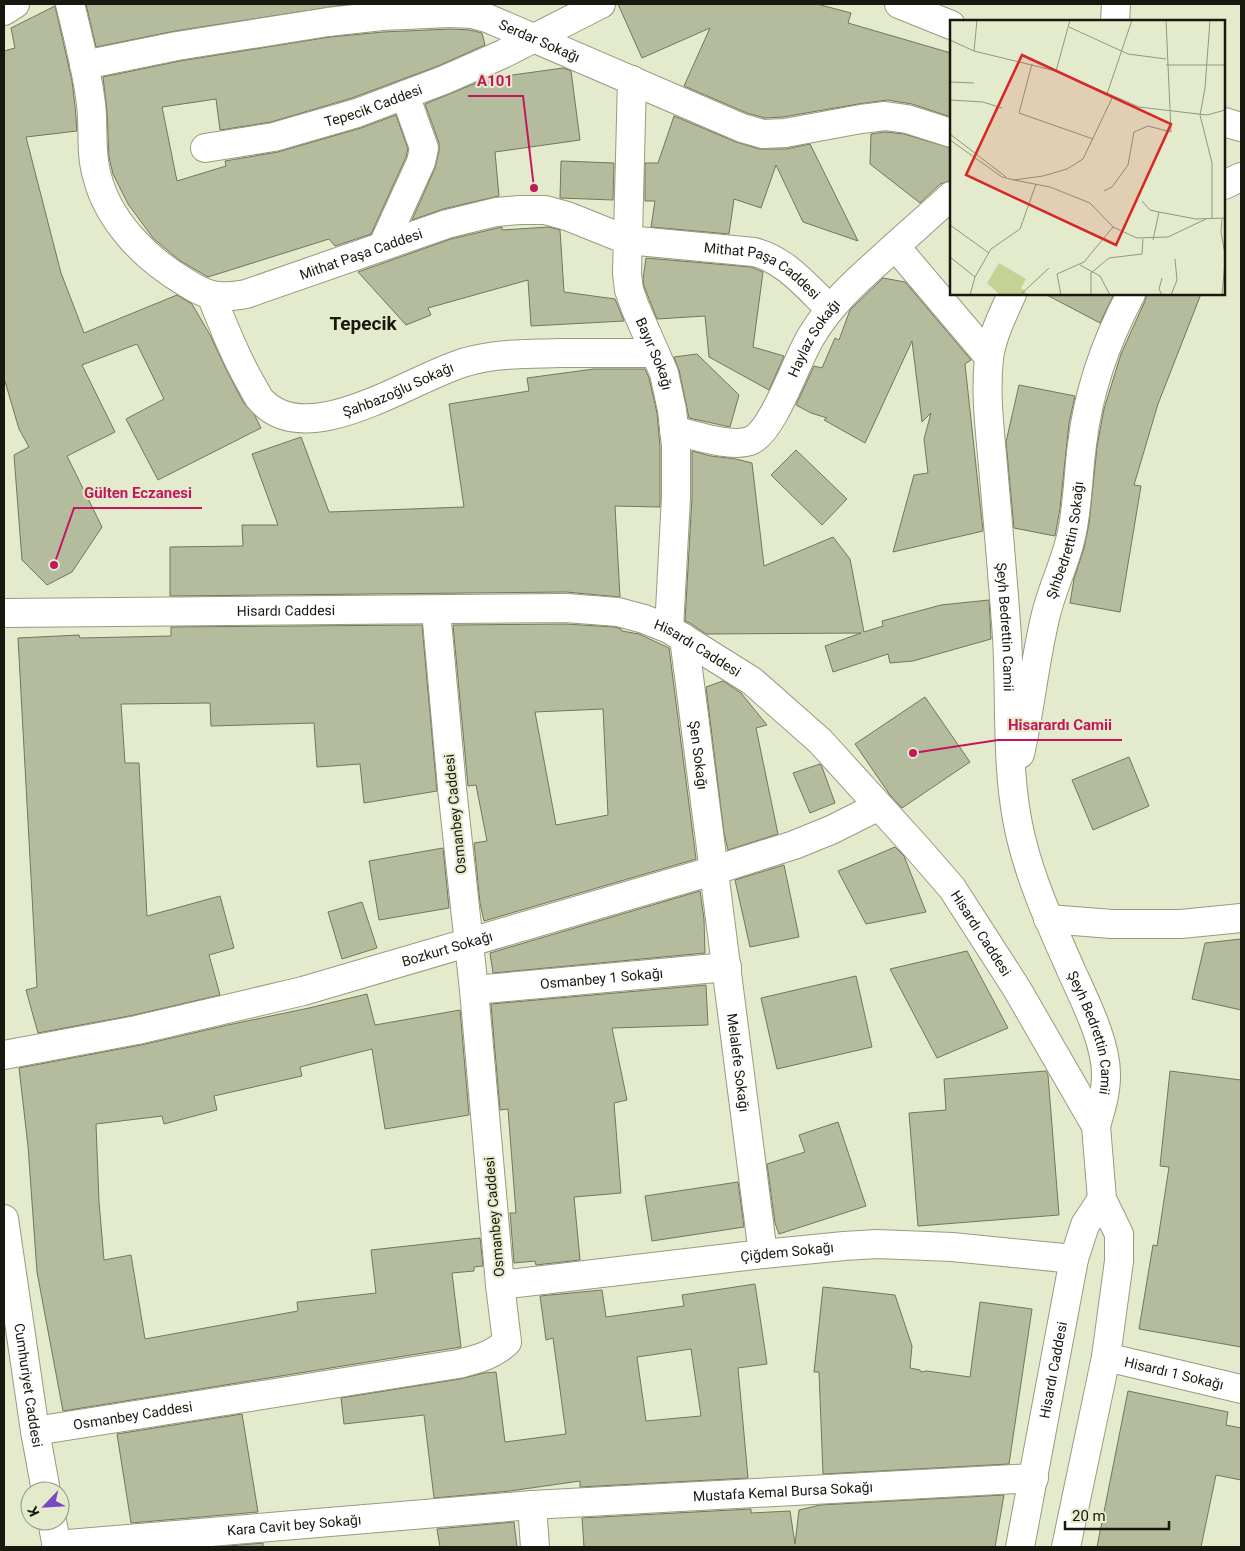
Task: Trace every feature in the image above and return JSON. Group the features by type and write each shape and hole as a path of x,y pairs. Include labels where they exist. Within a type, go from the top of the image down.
{"street":[{"path":"4,11 15,4"},
{"name":"Mithat Paşa Caddesi","path":"70,4 84,65 91,108 92,153 96,176 104,197 138,246 166,271 193,287 212,295 227,297 246,294 447,224 496,212 546,210 567,216 627,240 754,252 765,255 790,271 830,310"},
{"name":"Tepecik Caddesi","path":"205,148 274,137 320,125 405,95 503,54 600,4"},
{"path":"899,4 950,25"},
{"path":"1115,20 1116,4"},
{"name":"Serdar Sokağı","path":"84,65 177,46 328,22 382,16 472,14 487,18 742,128 763,134 785,133 885,116 907,119 950,132"},
{"name":"Bayır Sokağı","path":"632,80 627,274 629,290 635,307 664,373 672,410 676,446 677,633"},
{"path":"383,245 421,162 424,148 405,95"},
{"path":"1225,122 1241,127"},
{"path":"1225,185 1241,177"},
{"name":"Haylaz Sokağı","path":"674,430 730,443 752,440 762,431 774,413 811,336 830,310 849,288 950,197"},
{"path":"895,246 989,357"},
{"name":"Şahbazoğlu Sokağı","path":"212,295 236,354 260,398 272,409 288,416 325,417 350,411 465,362 491,356 655,353"},
{"name":"Şeyh Bedrettin Camii","path":"1012,295 996,331 989,357 988,402 1007,637 1012,790 1023,845 1032,877 1103,1051 1106,1074 1105,1094 1096,1126"},
{"name":"Şıhbedrettin Sokağı","path":"1012,790 1030,714 1044,621 1072,533 1082,444 1096,375 1111,335 1131,295"},
{"name":"Hisardı Caddesi","path":"4,613 593,609 618,612 644,619 677,633 752,680 793,716 820,741 920,850 952,888 1017,988 1096,1126 1102,1199 1119,1234 1119,1261 1106,1357 1066,1547"},
{"name":"Osmanbey Caddesi","path":"35,1431 458,1364 483,1358 497,1352 507,1342 436,610"},
{"name":"Şen Sokağı","path":"677,633 712,871"},
{"name":"Bozkurt Sokağı","path":"4,1055 137,1030 303,991 712,871 794,845 831,830 879,806"},
{"name":"Melalefe Sokağı","path":"712,871 727,967 763,1254"},
{"path":"1048,919 1112,924 1181,924 1241,918"},
{"name":"Osmanbey 1 Sokağı","path":"474,990 727,967"},
{"name":"Hisardı Caddesi","path":"1020,1547 1074,1259 1085,1225 1102,1199"},
{"name":"Cumhuriyet Caddesi","path":"4,1219 44,1481"},
{"name":"Çiğdem Sokağı","path":"500,1285 844,1246 909,1245 952,1247 1074,1259"},
{"name":"Hisardı 1 Sokağı","path":"1106,1357 1241,1389"},
{"name":"Mustafa Kemal Bursa Sokağı","path":"532,1505 1034,1478"},
{"path":"532,1505 536,1547"},
{"name":"Kara Cavit bey Sokağı","path":"55,1538 532,1505"}],"building":[{"path":"86,4 351,4 175,31 96,47"},
{"path":"618,4 817,4 851,13 848,23 950,53 950,117 912,104 887,100 783,117 765,118 747,113 684,86 710,28 642,58"},
{"path":"55,6 72,81 77,131 26,137 61,273 84,333 177,295 192,304 210,335 243,402 254,414 261,428 158,480 126,419 164,399 137,344 82,365 115,432 67,456 102,527 72,572 47,585 22,560 14,455 29,447 19,429 4,378 4,51 15,48 11,28"},
{"path":"450,29 482,33 485,45 438,66 352,98 271,122 220,130 216,99 162,107 177,181 226,166 225,161 278,152 361,128 396,115 408,149 371,234 335,246 329,239 208,277 179,260 153,238 128,204 113,174 109,157 103,77 180,61 330,37"},
{"path":"563,68 571,71 580,140 495,152 499,196 443,209 412,220 435,168 439,151 439,143 425,104 491,77"},
{"path":"674,116 736,142 759,149 786,149 810,144 858,241 803,222 776,165 761,208 734,199 729,234 651,227 655,201 645,201 645,163 658,163"},
{"path":"885,132 904,134 950,148 950,181 940,184 920,203 870,164 871,134"},
{"path":"561,161 614,163 613,200 560,198"},
{"path":"502,227 502,230 549,227 560,230 564,292 615,299 624,321 531,326 528,280 428,308 431,315 406,325 358,272 451,239"},
{"path":"646,258 751,267 763,272 753,347 784,356 769,390 709,357 705,316 657,319 644,286"},
{"path":"883,278 905,282 971,360 965,364 983,531 893,552 914,475 928,473 924,439 931,413 922,422 912,341 865,443 824,420 827,418 811,413 796,405 814,366 822,368 835,338 839,340 850,310"},
{"path":"1047,295 1114,295 1100,323"},
{"path":"1147,295 1201,295 1158,404 1134,485 1141,486 1120,612 1070,603 1074,579 1089,524 1097,447 1104,409 1121,354"},
{"path":"697,354 739,395 730,427 689,418 679,370 674,357"},
{"path":"594,369 645,369 657,413 660,447 660,507 615,506 620,597 566,592 170,596 170,547 243,546 242,525 278,525 252,454 301,437 329,512 464,507 449,404 529,391 527,378"},
{"path":"1019,385 1075,396 1069,423 1060,508 1055,536 1014,528 1006,442"},
{"path":"796,450 847,499 822,525 771,475"},
{"path":"692,451 752,463 764,566 833,537 850,559 864,632 883,626 882,621 941,605 989,600 991,639 913,661 890,663 888,654 833,672 825,646 861,633 706,634 685,621 692,498"},
{"path":"565,624 615,627 622,631 639,634 669,648 696,859 484,921 480,903 474,843 487,841 476,785 468,786 453,625","holes":["603,709 608,815 556,825 535,712"]},
{"path":"422,625 437,791 364,803 360,764 317,767 314,723 211,726 210,703 121,704 125,763 139,763 147,916 220,896 234,948 209,955 220,995 134,1015 38,1033 26,990 37,987 18,638 79,635 80,638 171,636 171,627"},
{"path":"723,681 741,693 767,725 756,728 778,834 728,850 724,833 706,687"},
{"path":"925,697 970,762 902,808 890,795 855,744"},
{"path":"1129,757 1149,806 1093,830 1072,780"},
{"path":"820,764 835,803 810,813 793,773"},
{"path":"895,847 904,856 926,912 866,924 838,871"},
{"path":"443,848 449,908 379,920 369,861"},
{"path":"784,865 799,937 750,947 735,880"},
{"path":"700,891 704,919 705,953 493,973 490,953"},
{"path":"362,902 377,948 342,959 328,912"},
{"path":"1241,939 1241,1010 1192,999 1205,943"},
{"path":"967,951 1008,1028 937,1058 890,969"},
{"path":"856,976 872,1047 777,1069 761,998"},
{"path":"706,985 708,1025 612,1028 627,1100 614,1103 621,1193 574,1197 580,1260 536,1265 535,1261 514,1263 510,1213 516,1213 508,1109 500,1110 491,1004"},
{"path":"367,994 375,1025 460,1010 469,1115 385,1129 372,1049 300,1067 302,1076 214,1096 217,1110 164,1124 162,1116 96,1124 99,1202 104,1260 131,1255 145,1339 298,1311 297,1302 376,1293 371,1250 480,1238 483,1266 474,1267 474,1271 452,1273 461,1347 63,1411 37,1272 28,1146 19,1068 141,1045"},
{"path":"1046,1071 1048,1075 1059,1215 918,1226 909,1113 946,1110 944,1079"},
{"path":"1170,1071 1241,1080 1241,1347 1139,1329 1153,1245 1157,1246 1169,1167 1160,1166"},
{"path":"838,1122 866,1206 779,1234 775,1223 767,1164 805,1152 799,1135"},
{"path":"738,1182 744,1227 652,1241 645,1196"},
{"path":"755,1284 767,1364 738,1368 748,1478 580,1487 580,1481 510,1491 434,1498 424,1415 344,1424 341,1398 496,1372 505,1442 566,1434 553,1338 546,1340 540,1296 602,1290 606,1317 684,1306 682,1295","holes":["691,1349 701,1416 646,1421 637,1357"]},
{"path":"823,1287 895,1295 912,1346 910,1368 920,1370 921,1372 927,1371 970,1377 980,1302 1032,1309 1009,1464 823,1474 819,1372 814,1372"},
{"path":"1128,1391 1228,1412 1226,1425 1241,1428 1241,1480 1216,1475 1201,1547 1097,1547"},
{"path":"242,1414 258,1512 131,1523 117,1434"},
{"path":"1004,1495 995,1547 584,1547 582,1518 751,1509 751,1513 790,1511 795,1544 799,1510 820,1505"},
{"path":"514,1522 517,1547 440,1547 437,1529"},
{"path":"263,1543 263,1547 216,1547"}],"place":[{"name":"A101","path":"534,188"},
{"name":"Gülten Eczanesi","path":"54,565"},
{"name":"Hisarardı Camii","path":"913,753"}],"district":[{"name":"Tepecik","path":"363,323"}]}
